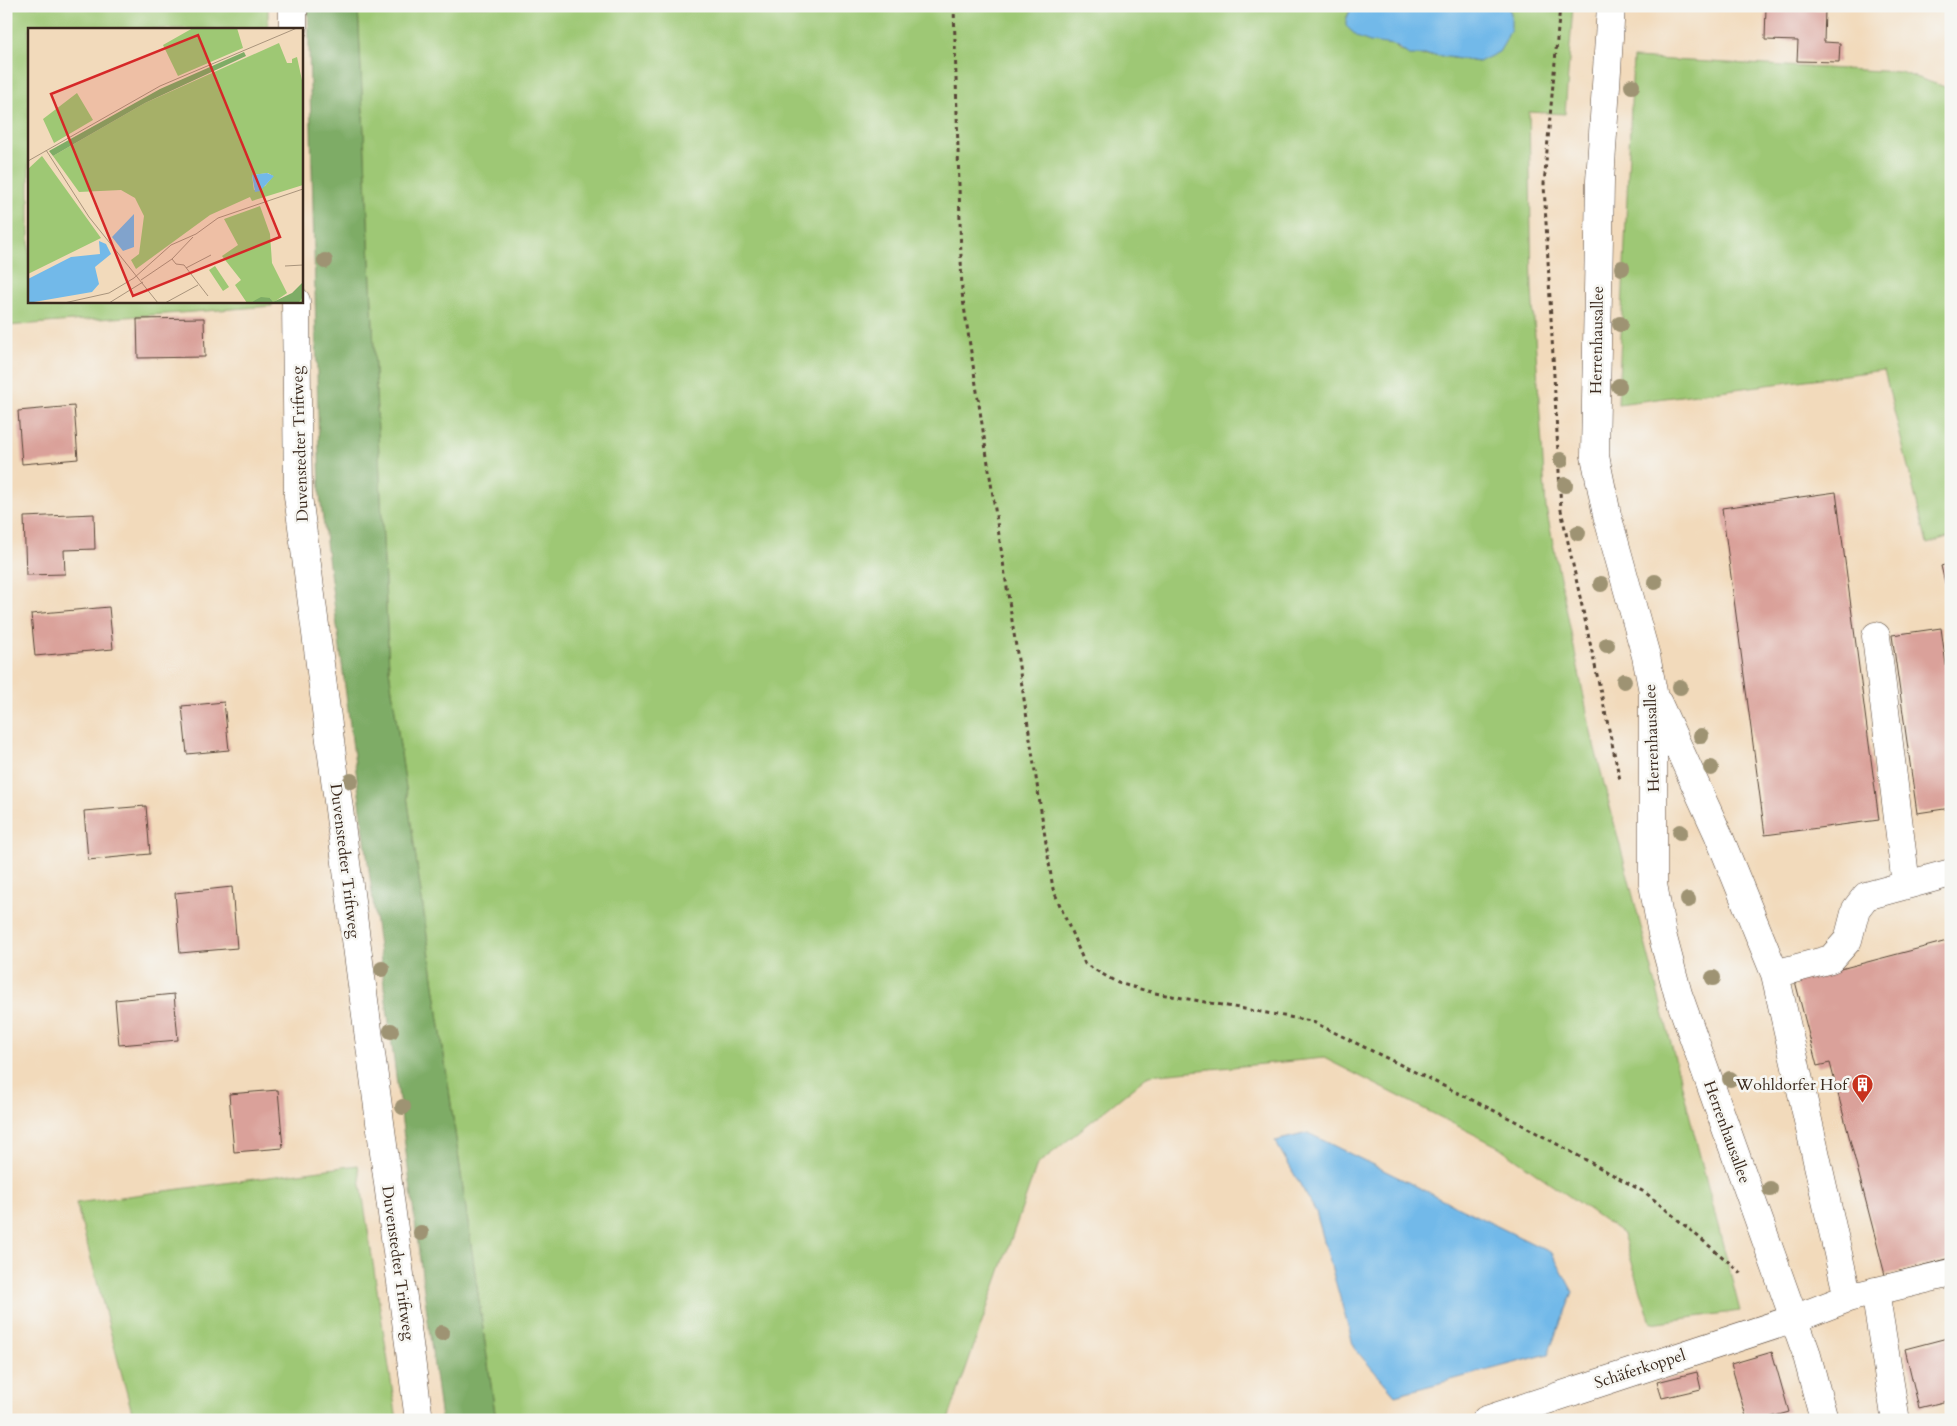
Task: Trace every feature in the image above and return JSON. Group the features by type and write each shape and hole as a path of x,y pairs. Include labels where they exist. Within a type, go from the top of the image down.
{"street":[{"path":"293,6 293,28"},
{"name":"Herrenhausallee","path":"1611,6 1600,181 1595,456 1607,514 1646,656 1653,692 1653,884 1662,934 1678,994 1806,1352 1824,1420"},
{"name":"Duvenstedter Triftweg","path":"296,302 298,496 419,1420"},
{"path":"1876,636 1906,885"},
{"path":"1653,692 1718,834 1775,974 1848,1298"},
{"path":"1775,974 1831,959 1848,940 1856,909 1866,896 1951,873"},
{"name":"Schäferkoppel","path":"1486,1420 1794,1318 1848,1298 1951,1273"},
{"path":"1875,1292 1895,1415 1894,1420"}],"path":[{"path":"954,6 962,293 1053,889 1085,964 1118,984 1155,993 1311,1021 1515,1121 1646,1193 1742,1273"}],"green space":[{"path":"6,6 268,6 268,28 28,28 28,302 272,302 272,306 6,326"},
{"path":"308,6 358,6 389,669 496,1420 441,1420 320,496"},
{"path":"358,6 1352,6 1346,19 1386,44 1394,45 1400,51 1421,56 1435,55 1479,62 1511,13 1507,6 1573,6 1565,114 1529,112 1532,290 1546,508 1592,737 1740,1311 1651,1323 1623,1234 1499,1147 1324,1058 1149,1075 1037,1165 948,1420 496,1420 389,669"},
{"path":"1633,58 1900,72 1951,89 1951,537 1927,544 1884,370 1618,404"},
{"path":"358,1165 397,1420 134,1420 76,1203"}],"water":[{"path":"1352,6 1507,6 1511,13 1511,28 1499,52 1479,62 1435,55 1409,55 1394,45 1370,42 1359,38 1346,26 1346,20"},
{"path":"1308,1133 1552,1253 1573,1292 1548,1354 1395,1395 1354,1348 1316,1212 1275,1141"}],"building":[{"path":"1814,6 1814,9 1825,10 1824,42 1840,43 1839,62 1797,61 1798,41 1765,40 1766,7"},
{"path":"204,318 205,357 138,358 137,319"},
{"path":"74,406 78,459 22,464 18,411"},
{"path":"1836,492 1879,820 1765,835 1722,508"},
{"path":"94,514 95,549 64,550 65,574 26,575 24,517"},
{"path":"1951,563 1951,603 1950,603 1941,566"},
{"path":"109,607 113,649 35,656 31,614"},
{"path":"1941,628 1951,701 1951,808 1917,813 1892,635"},
{"path":"224,702 229,750 187,754 182,706"},
{"path":"146,806 150,854 88,860 84,811"},
{"path":"232,887 237,948 180,953 175,893"},
{"name":"Wohldorfer Hof","path":"1951,940 1951,1258 1885,1275 1830,1063 1817,1066 1795,981"},
{"path":"174,994 178,1040 119,1045 115,1000"},
{"path":"278,1090 283,1148 234,1152 229,1094"},
{"path":"1951,1337 1951,1400 1919,1408 1905,1349"},
{"path":"1772,1352 1789,1412 1761,1420 1747,1420 1731,1364"},
{"path":"1697,1372 1701,1389 1662,1398 1657,1382"}],"place":[{"name":"Wohldorfer Hof","path":"1863,1104"}]}
